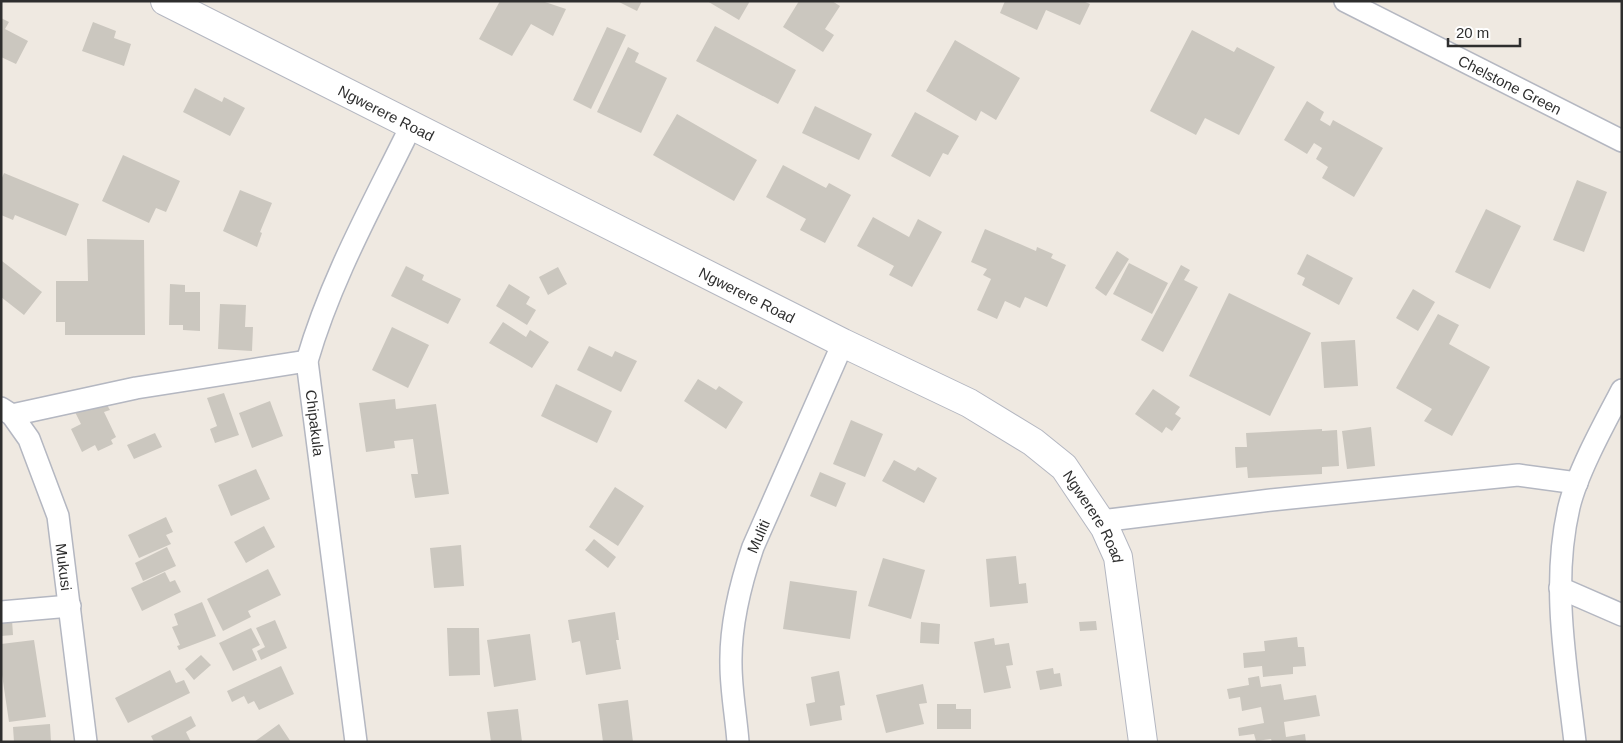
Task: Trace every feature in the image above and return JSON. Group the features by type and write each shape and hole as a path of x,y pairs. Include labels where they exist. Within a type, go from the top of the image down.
{"street":[{"name":"Chelstone Green","path":"1346,1 1622,141"},
{"name":"Ngwerere Road","path":"173,3 843,343 969,403 1033,442 1064,467 1101,522 1118,557 1143,742"},
{"name":"Chipakula","path":"356,742 307,361 318,322 338,276 412,124"},
{"name":"Muliti","path":"738,742 731,665 735,614 742,581 753,547 843,343"},
{"path":"7,411 307,361"},
{"path":"1575,742 1560,588 1560,570 1569,507 1577,484 1622,390"},
{"name":"Mukusi","path":"7,411 29,439 58,516 86,742"},
{"path":"1101,522 1271,500 1518,475 1577,484"},
{"path":"1560,588 1622,615"},
{"path":"1,612 70,606"}],"building":[{"path":"500,1 542,1 566,9 553,36 531,24 512,56 479,39"},
{"path":"617,1 642,1 637,11"},
{"path":"707,1 750,1 739,20"},
{"path":"799,1 832,1 840,6 825,29 834,35 823,52 783,27"},
{"path":"1005,1 1083,1 1090,4 1080,25 1046,10 1037,30 1000,13"},
{"path":"1,18 9,22 5,29 28,41 16,64 1,57"},
{"path":"93,22 116,31 114,38 131,44 124,66 82,51"},
{"path":"715,26 796,70 778,104 696,61"},
{"path":"607,27 626,35 591,109 573,100"},
{"path":"1192,30 1234,52 1237,47 1275,67 1239,135 1205,118 1196,135 1150,111"},
{"path":"955,40 1020,78 996,120 981,111 976,121 926,91"},
{"path":"628,47 639,53 635,62 667,78 641,133 597,112"},
{"path":"195,88 222,102 224,97 245,108 230,136 183,112"},
{"path":"1307,101 1324,112 1320,120 1330,126 1333,120 1383,148 1354,197 1322,178 1328,167 1316,159 1322,148 1314,143 1307,154 1284,140"},
{"path":"815,106 872,134 859,160 802,133"},
{"path":"915,112 959,136 948,155 943,153 930,177 891,156"},
{"path":"677,114 757,160 734,201 653,155"},
{"path":"123,155 180,181 166,212 156,208 149,223 102,201"},
{"path":"783,165 826,188 829,183 851,195 825,243 800,230 806,219 766,197"},
{"path":"4,173 79,204 66,236 15,215 13,220 1,215 1,180"},
{"path":"1577,180 1607,192 1584,252 1553,240"},
{"path":"240,190 272,203 260,232 262,233 257,247 223,231"},
{"path":"1486,209 1521,226 1490,289 1455,272"},
{"path":"873,217 909,237 918,219 942,232 912,287 889,275 894,266 857,246"},
{"path":"985,229 1036,251 1037,247 1053,254 1051,258 1066,265 1047,307 1025,297 1020,308 1005,301 997,319 977,310 991,279 983,275 987,269 971,262"},
{"path":"87,239 144,240 145,335 65,335 65,322 56,322 56,281 88,281"},
{"path":"1117,251 1129,259 1106,296 1095,288"},
{"path":"1307,254 1353,278 1339,305 1302,285 1305,278 1297,274"},
{"path":"2,261 42,292 24,315 1,297"},
{"path":"1129,263 1168,283 1152,314 1113,294"},
{"path":"1181,265 1190,270 1184,280 1198,287 1163,352 1141,340"},
{"path":"406,266 424,275 422,280 461,299 448,324 391,296"},
{"path":"558,267 567,284 548,295 539,277"},
{"path":"170,284 185,285 185,292 200,292 200,331 183,330 183,325 169,325"},
{"path":"509,284 530,297 526,304 536,310 527,325 496,306"},
{"path":"1413,289 1435,302 1418,331 1396,318"},
{"path":"1229,293 1311,333 1270,416 1189,376"},
{"path":"220,304 246,305 245,327 253,327 252,351 218,349"},
{"path":"1438,314 1459,325 1449,344 1490,367 1452,436 1424,421 1432,409 1396,388"},
{"path":"503,322 526,337 530,330 549,342 532,368 489,343"},
{"path":"392,327 429,345 408,388 372,370"},
{"path":"1355,340 1358,386 1324,388 1321,342"},
{"path":"589,346 612,357 615,351 637,361 621,392 577,370"},
{"path":"698,379 716,390 719,386 743,402 726,429 684,401"},
{"path":"556,384 612,411 597,443 541,416"},
{"path":"1153,389 1180,407 1175,414 1181,418 1172,431 1166,427 1162,433 1135,414"},
{"path":"224,393 239,435 215,443 210,429 217,426 207,398"},
{"path":"103,398 110,410 104,412 116,437 111,440 113,444 98,451 95,445 82,452 71,429 81,424 75,412"},
{"path":"395,399 396,409 436,404 449,494 415,498 411,474 418,474 413,439 394,441 395,448 366,452 359,403"},
{"path":"270,401 283,436 252,448 239,413"},
{"path":"851,420 883,434 865,477 833,464"},
{"path":"1371,427 1375,466 1347,469 1342,431"},
{"path":"1322,429 1322,431 1337,430 1339,466 1322,467 1322,474 1248,478 1247,467 1236,468 1235,447 1247,447 1246,433"},
{"path":"155,433 162,447 134,459 127,445"},
{"path":"894,460 915,471 918,467 937,478 924,503 882,481"},
{"path":"256,469 270,499 231,516 218,485"},
{"path":"820,472 846,483 836,507 810,496"},
{"path":"615,487 644,506 618,546 589,527"},
{"path":"166,517 173,532 166,535 171,544 139,558 128,535"},
{"path":"264,526 275,547 246,563 234,542"},
{"path":"594,539 616,557 608,568 585,550"},
{"path":"461,545 464,586 434,588 430,548"},
{"path":"167,547 176,566 143,581 135,563"},
{"path":"1016,556 1019,584 1026,583 1028,603 990,607 986,559"},
{"path":"883,558 925,570 911,619 868,606"},
{"path":"268,569 281,595 248,611 251,617 223,631 207,599"},
{"path":"165,572 170,582 175,580 181,592 142,611 131,588"},
{"path":"790,581 857,591 850,639 783,629"},
{"path":"202,602 216,636 179,650 177,646 180,645 172,627 178,625 174,614"},
{"path":"615,612 619,640 616,640 621,669 586,675 580,641 572,643 568,620"},
{"path":"1,620 12,620 13,635 1,636"},
{"path":"275,620 287,648 261,660 257,651 265,647 256,628"},
{"path":"1096,621 1097,630 1080,631 1079,622"},
{"path":"921,622 940,624 939,644 920,643"},
{"path":"251,628 260,645 252,649 257,660 233,671 219,643"},
{"path":"447,628 479,628 480,675 449,676"},
{"path":"530,634 536,680 494,687 487,640"},
{"path":"1297,637 1298,647 1304,647 1306,666 1293,667 1293,674 1263,677 1262,666 1244,668 1243,653 1265,651 1264,641"},
{"path":"994,638 995,645 1009,643 1013,665 1006,666 1011,688 984,693 974,642"},
{"path":"34,640 46,717 9,722 1,668 1,644"},
{"path":"201,655 211,665 194,680 185,669"},
{"path":"281,666 294,694 259,710 254,701 248,704 244,696 232,702 227,691"},
{"path":"1053,668 1054,674 1060,673 1062,686 1040,690 1036,671"},
{"path":"170,670 176,683 184,680 190,693 128,723 115,698"},
{"path":"839,671 845,705 840,706 842,720 810,726 806,704 815,702 811,677"},
{"path":"1259,676 1261,687 1281,684 1284,700 1316,695 1320,716 1284,722 1286,737 1305,734 1306,742 1272,742 1271,739 1256,741 1254,734 1239,736 1238,728 1264,723 1261,707 1242,711 1240,697 1229,699 1227,689 1249,685 1248,678"},
{"path":"923,684 927,703 919,704 924,724 886,733 876,695"},
{"path":"628,700 633,742 603,742 598,704"},
{"path":"937,704 956,704 956,709 971,709 971,729 937,729"},
{"path":"518,709 522,742 491,742 487,712"},
{"path":"191,716 196,726 186,732 191,742 154,742 151,736"},
{"path":"50,724 51,742 14,742 13,727"},
{"path":"279,724 291,742 254,742"}]}
